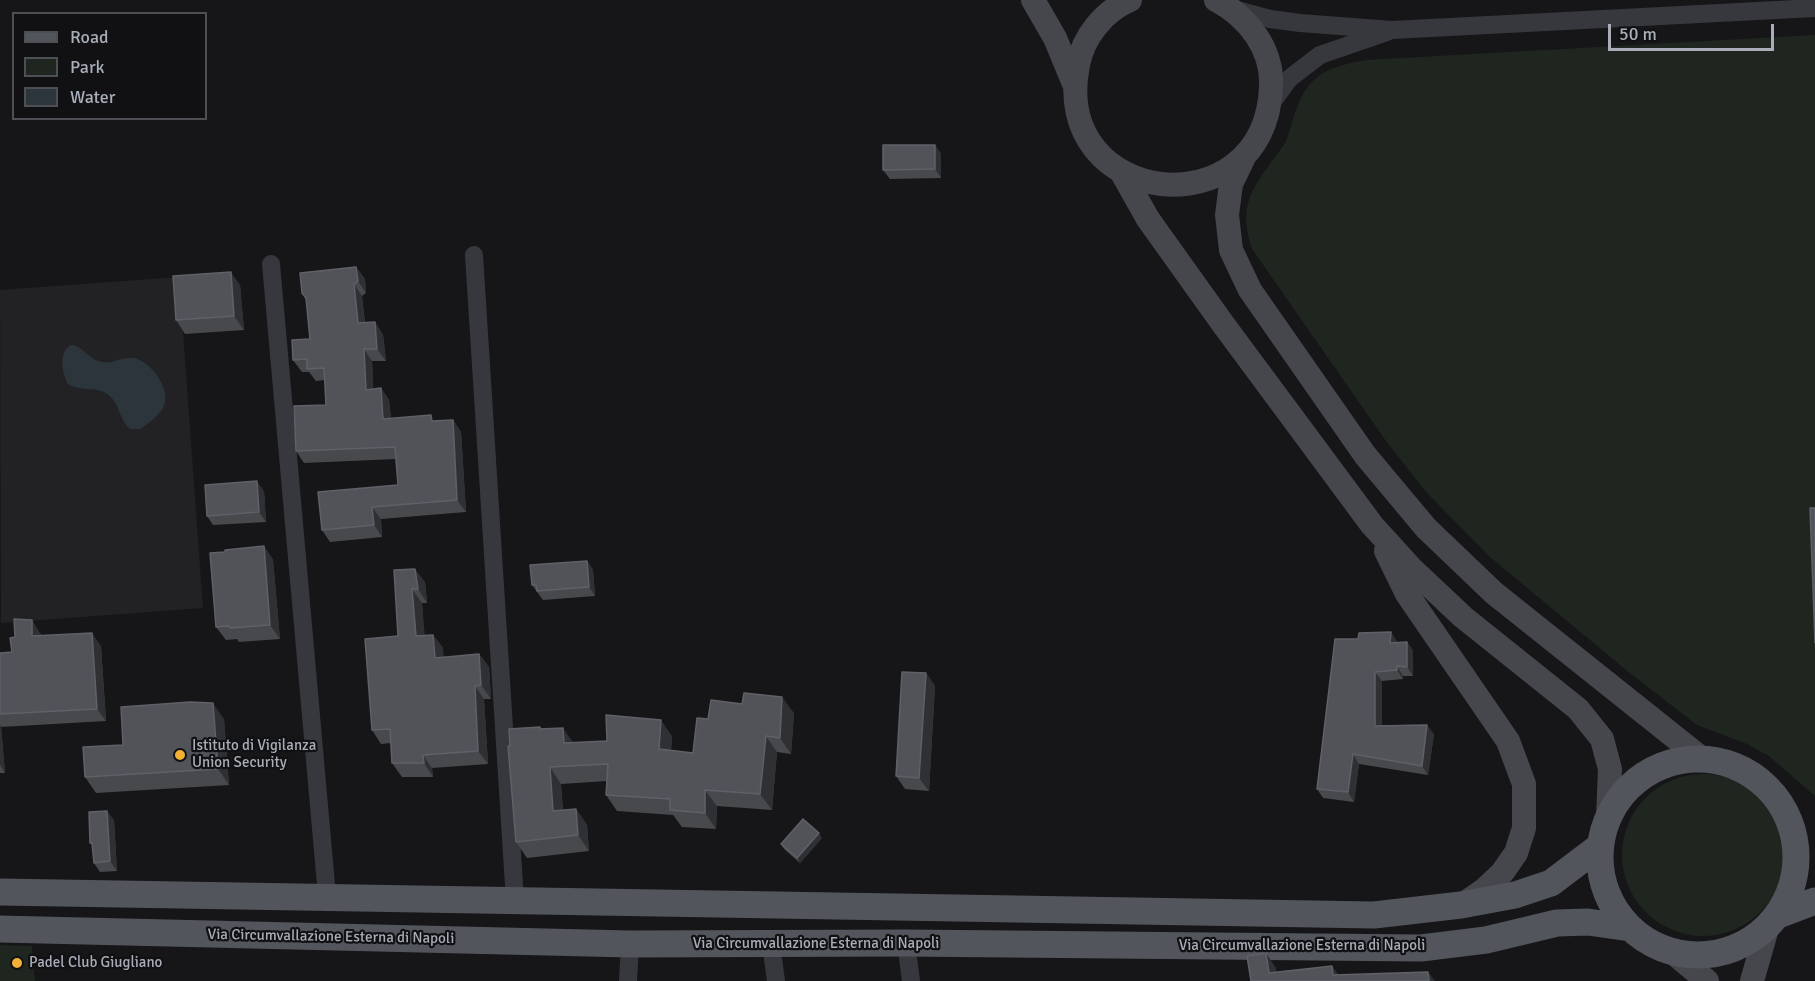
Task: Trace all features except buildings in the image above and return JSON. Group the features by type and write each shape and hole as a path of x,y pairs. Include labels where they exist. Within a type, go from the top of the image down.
{"main road":[{"path":"1033,0 1055,38 1074,84"},
{"path":"1130,0 1121,4 1097,25 1080,53 1074,84 1076,110 1086,134 1100,155 1120,171 1151,184 1185,186 1217,176 1244,157"},
{"path":"1224,4 1252,28 1265,52 1271,78 1270,105 1261,133 1244,157 1231,184 1227,214 1231,250 1250,290 1365,455 1426,528 1494,593 1701,758"},
{"path":"1120,171 1148,219 1372,525 1412,569 1463,617 1578,709 1602,739 1610,769 1608,818 1600,846 1602,876 1612,904 1630,928 1649,942 1670,950 1700,955 1729,950 1756,936 1773,920 1815,901"},
{"path":"1372,525 1407,594 1508,741 1524,784 1524,828 1516,853 1502,873 1485,890 1461,905"},
{"path":"1608,818 1623,793 1645,774 1672,762 1701,758 1728,763 1752,774 1773,792 1788,814 1796,840 1797,866 1790,892 1773,920 1752,981"},
{"path":"1788,814 1815,823"},
{"name":"Via Circumvallazione Esterna di Napoli","path":"0,892 1374,915 1461,905 1515,895 1551,883 1600,846"},
{"name":"Via Circumvallazione Esterna di Napoli","path":"0,929 630,944 1421,948 1486,940 1557,923 1588,922 1630,928"},
{"path":"1670,950 1707,981"}],"street":[{"path":"1224,4 1270,19 1392,30 1815,8"},
{"path":"1270,105 1290,78 1320,56 1392,30"},
{"path":"474,255 515,901"},
{"path":"271,264 327,896"},
{"path":"628,981 630,944"},
{"path":"771,944 776,981"},
{"path":"906,944 911,981"}],"shaded area":[{"path":"179,277 203,608 1,623 0,290"}],"green space":[{"path":"1815,35 1815,796 1769,756 1747,744 1697,725 1631,674 1490,557 1426,492 1386,441 1252,249 1246,214 1251,194 1286,141 1304,92 1320,75 1339,66 1366,60"},
{"path":"1703,774 1734,780 1760,798 1778,824 1784,855 1778,886 1760,912 1734,930 1703,936 1672,930 1646,912 1628,886 1622,855 1628,824 1646,798 1672,780"},
{"name":"Padel Club Giugliano","path":"0,945 32,946 35,981 0,981"}],"water":[{"path":"71,345 102,362 134,358 148,365 163,387 165,403 162,410 141,429 130,429 114,401 106,393 77,388 68,384 64,374 63,357 64,352"}],"place":[{"name":"Istituto di Vigilanza Union Security","path":"180,755"},
{"name":"Padel Club Giugliano","path":"17,963"}]}
